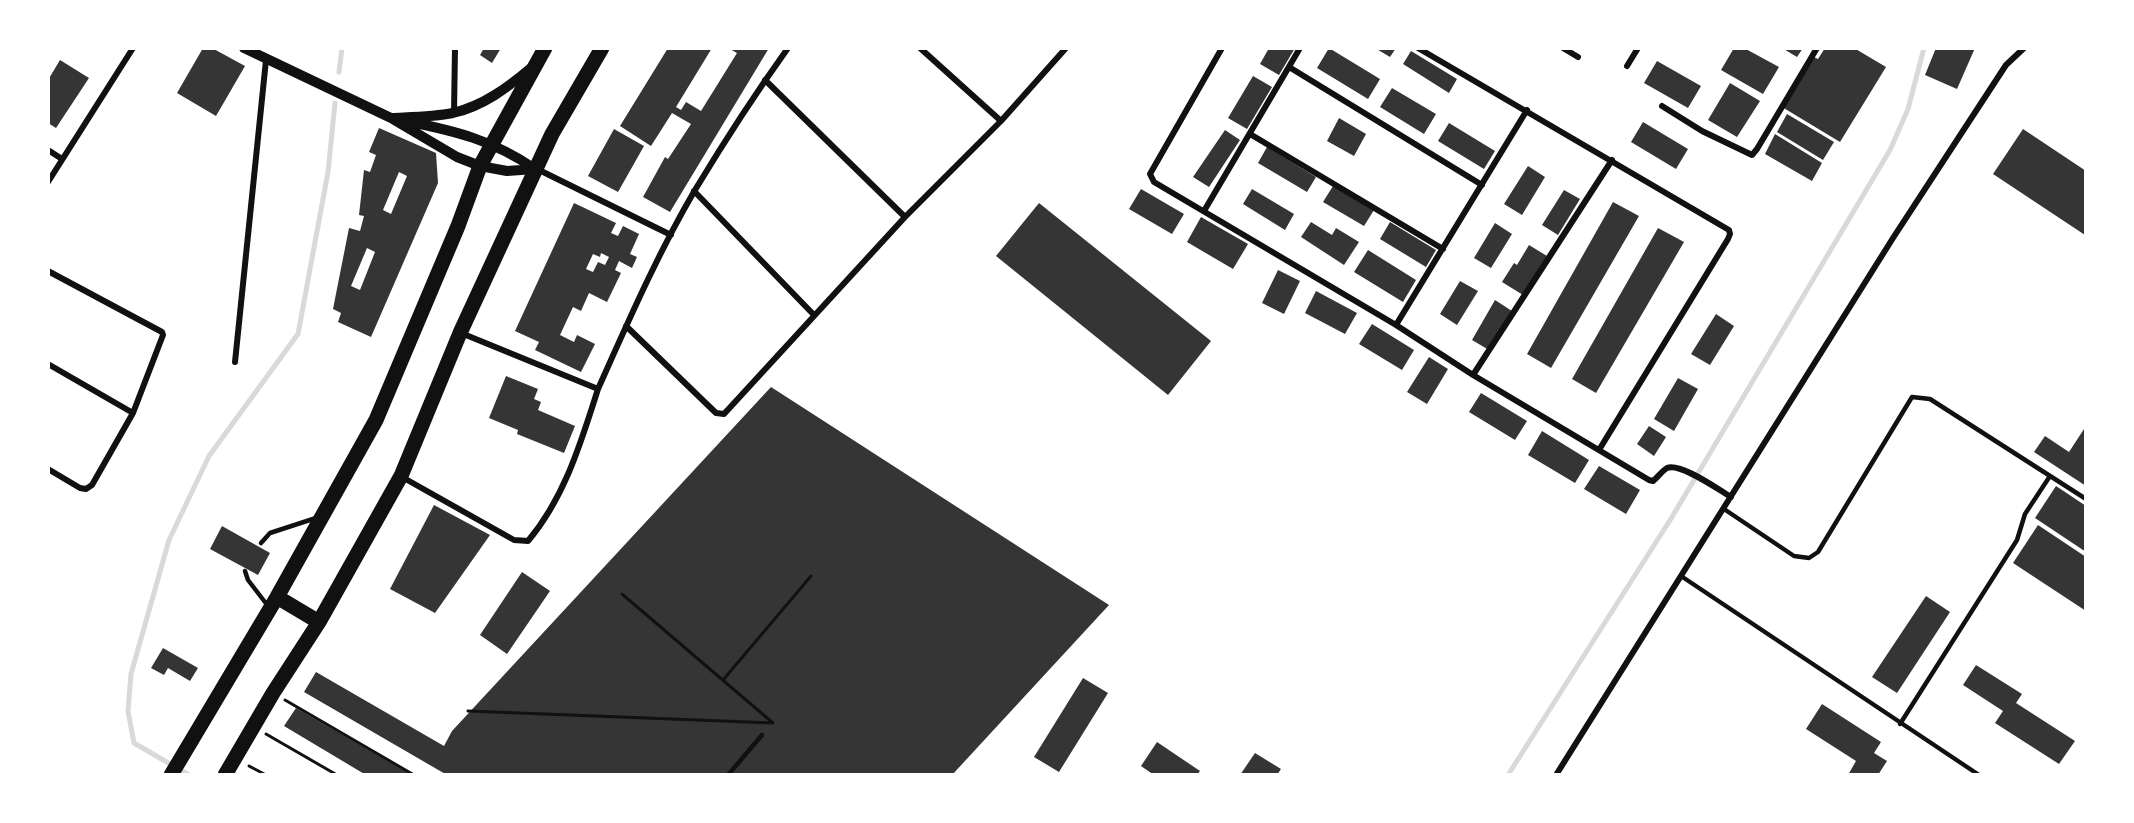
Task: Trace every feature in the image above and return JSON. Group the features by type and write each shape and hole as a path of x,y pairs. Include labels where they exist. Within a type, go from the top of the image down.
{"main road":[{"path":"171,775 274,603 376,420 458,226 480,166 533,66 545,48"},
{"path":"225,775 273,693 320,622 400,476 460,333 535,169 552,134 602,48"},
{"path":"274,603 320,622"}],"street":[{"path":"48,182 133,48"},
{"path":"244,48 391,118 457,157 480,166 507,171 535,169"},
{"path":"454,48 454,113"},
{"path":"400,476 514,540 528,541 540,527 556,500 576,459 598,389 626,326 694,191 788,48"},
{"path":"920,48 1001,121"},
{"path":"626,326 720,415 724,414 905,217 1001,121 1066,48"},
{"path":"1222,48 1150,174 1154,183 1396,325 1473,375 1651,481 1667,468 1690,472 1731,497"},
{"path":"1204,212 1300,48"},
{"path":"1418,48 1729,230 1730,234 1599,450"},
{"path":"1563,48 1578,57"},
{"path":"1627,66 1638,48"},
{"path":"1662,106 1702,131 1752,155 1817,48"},
{"path":"1556,775 1893,238 2006,65 2024,48"},
{"path":"235,362 266,60"},
{"path":"391,118 454,113 476,105 504,91 533,66"},
{"path":"1289,67 1482,185"},
{"path":"765,80 905,217"},
{"path":"1396,325 1527,110"},
{"path":"391,118 450,130 492,143 535,169 671,235"},
{"path":"1250,134 1443,249"},
{"path":"48,150 62,159"},
{"path":"1473,375 1612,160"},
{"path":"694,191 814,315"},
{"path":"48,271 162,332 162,338 133,413 92,485 86,489 80,488 48,469"},
{"path":"460,333 598,389"},
{"path":"48,364 133,413"}],"lane":[{"path":"1724,509 1794,556 1809,558 1818,552 1912,397 1930,399 2086,500"},
{"path":"1900,724 2017,540 2025,514 2050,476"},
{"path":"261,543 270,533 322,516"},
{"path":"245,571 248,580 274,603"},
{"path":"1682,576 1979,775"},
{"path":"728,775 762,735"}],"path":[{"path":"723,680 811,576"},
{"path":"468,711 773,723 622,594"},
{"path":"273,693 414,775"},
{"path":"254,727 337,775"}],"building":[{"path":"203,48 212,48 245,66 216,116 177,93"},
{"path":"484,48 501,48 492,63 480,55"},
{"path":"668,48 712,48 676,107 681,110 686,102 701,111 737,53 728,48 769,48 670,212 643,197 665,157 668,159 691,124 672,113 651,146 620,126"},
{"path":"1269,48 1295,48 1279,75 1260,64"},
{"path":"1329,48 1380,79 1368,99 1317,68"},
{"path":"1375,48 1396,48 1390,57"},
{"path":"1734,48 1744,48 1779,67 1763,94 1721,70"},
{"path":"1782,48 1803,48 1797,57"},
{"path":"1825,48 1854,48 1886,67 1840,142 1782,107 1812,56 1818,59"},
{"path":"1936,48 1975,48 1957,89 1925,75"},
{"path":"1411,51 1457,79 1449,93 1403,64"},
{"path":"60,60 89,78 56,128 48,123 48,80"},
{"path":"1657,61 1701,86 1688,108 1644,83"},
{"path":"1253,76 1272,87 1247,129 1228,118"},
{"path":"1730,83 1760,101 1737,137 1708,120"},
{"path":"1392,88 1436,114 1424,134 1380,107"},
{"path":"1787,114 1834,142 1823,160 1777,132"},
{"path":"1339,118 1366,134 1354,156 1327,141"},
{"path":"1643,122 1688,149 1676,169 1631,142"},
{"path":"1449,123 1495,151 1484,169 1438,141"},
{"path":"379,128 436,153 438,183 371,337 338,322 341,313 333,309 349,228 360,231 364,216 359,215 364,170 370,172 376,155 369,152","holes":["399,172 407,176 391,214 383,210","367,248 375,252 360,290 351,286"]},
{"path":"614,129 644,146 618,192 588,176"},
{"path":"2023,129 2086,171 2085,235 1993,174"},
{"path":"1225,130 1240,140 1209,187 1193,177"},
{"path":"1775,134 1822,163 1812,181 1765,154"},
{"path":"1267,147 1316,177 1307,192 1258,163"},
{"path":"1528,166 1545,177 1522,215 1504,204"},
{"path":"1333,186 1374,210 1364,226 1323,202"},
{"path":"1141,189 1184,214 1172,234 1129,209"},
{"path":"1252,189 1294,214 1285,230 1243,204"},
{"path":"1564,190 1580,199 1558,235 1542,225"},
{"path":"1613,202 1639,216 1551,368 1527,354"},
{"path":"574,203 616,223 611,233 618,236 623,226 639,234 630,254 637,257 632,268 619,261 615,270 621,273 607,302 589,293 581,311 573,307 560,335 574,342 577,335 595,344 581,372 535,350 539,342 515,331","holes":["601,253 609,257 605,265 598,262 593,272 586,269 593,254 600,257"]},
{"path":"1039,203 1211,341 1168,395 996,256"},
{"path":"1201,217 1248,244 1233,269 1187,242"},
{"path":"1311,222 1332,235 1336,228 1359,242 1344,265 1301,237"},
{"path":"1390,222 1436,250 1426,267 1380,239"},
{"path":"1495,223 1512,234 1491,268 1474,258"},
{"path":"1658,228 1684,242 1596,393 1572,379"},
{"path":"1529,245 1547,256 1523,295 1502,282 1514,263 1517,265"},
{"path":"1368,250 1416,280 1403,302 1354,272"},
{"path":"1278,270 1300,281 1284,314 1262,303"},
{"path":"1460,281 1478,291 1457,325 1440,314"},
{"path":"1316,291 1357,313 1345,334 1305,313"},
{"path":"1495,300 1512,311 1489,350 1472,340"},
{"path":"1716,314 1734,326 1710,365 1691,354"},
{"path":"1372,324 1414,350 1402,370 1359,344"},
{"path":"1429,357 1448,369 1427,404 1407,392"},
{"path":"506,376 538,389 534,399 541,402 538,410 575,426 564,453 517,434 518,430 489,418"},
{"path":"1678,378 1698,389 1674,431 1654,419"},
{"path":"771,387 1109,605 952,775 447,775 304,692 316,672 444,746 452,731"},
{"path":"1481,393 1527,421 1515,440 1469,412"},
{"path":"1649,426 1666,437 1654,456 1637,444"},
{"path":"2084,429 2086,430 2086,486 2034,452 2045,436 2069,452"},
{"path":"1542,431 1589,460 1575,483 1528,455"},
{"path":"1599,466 1640,490 1626,514 1584,489"},
{"path":"2056,486 2086,506 2086,552 2035,518"},
{"path":"434,505 490,535 435,613 390,589"},
{"path":"2038,525 2086,557 2086,611 2013,563"},
{"path":"222,526 270,553 258,575 210,549"},
{"path":"522,572 550,591 507,654 480,635"},
{"path":"1926,596 1950,612 1897,693 1872,677"},
{"path":"163,648 198,668 190,681 168,668 164,675 151,668"},
{"path":"1976,665 2022,694 2016,703 2075,741 2059,764 1995,723 2003,711 1963,685"},
{"path":"1083,678 1108,693 1059,772 1034,757"},
{"path":"1822,704 1881,742 1874,753 1887,761 1878,775 1848,775 1856,761 1806,729"},
{"path":"296,708 412,775 366,775 284,726"},
{"path":"1157,742 1200,771 1197,775 1154,775 1141,766"},
{"path":"1255,753 1281,769 1277,775 1240,775"}],"waterway":[{"path":"339,72 342,48"},
{"path":"1508,775 1672,517 1890,150 1908,109 1924,48"},
{"path":"189,775 134,743 128,711 131,674 169,540 209,456 298,334 328,172 335,103"}]}
